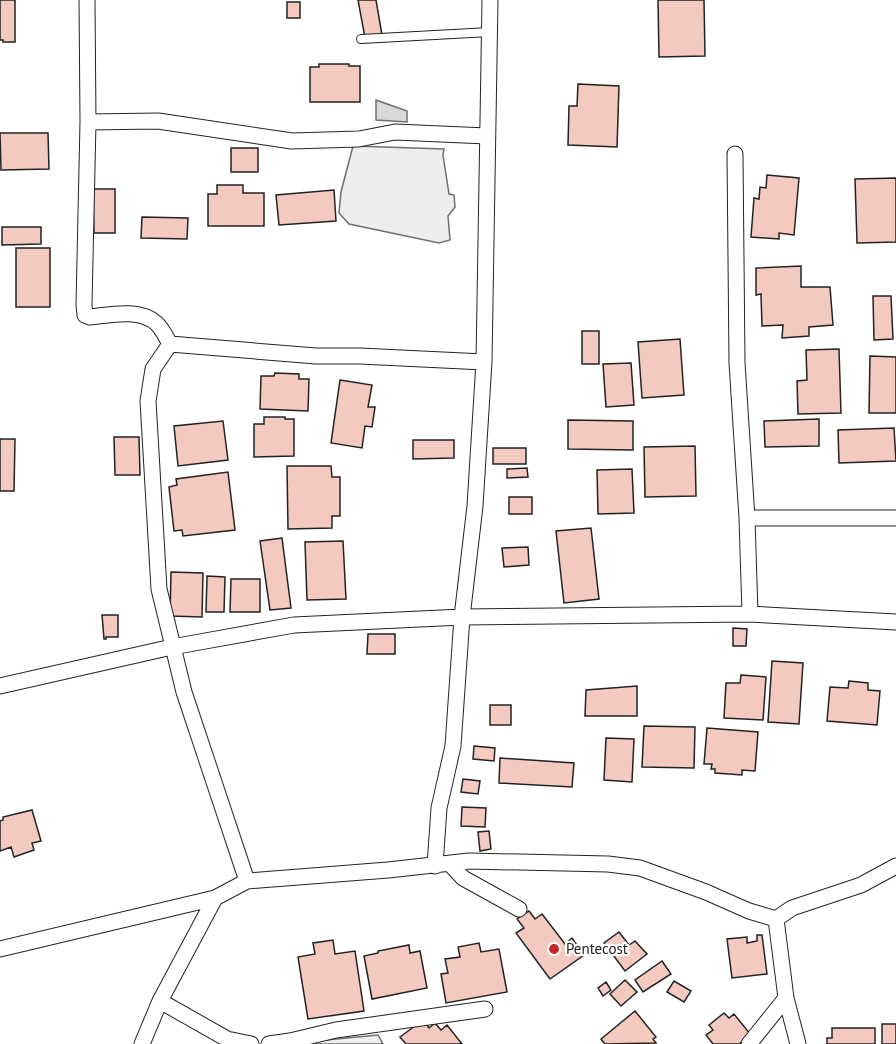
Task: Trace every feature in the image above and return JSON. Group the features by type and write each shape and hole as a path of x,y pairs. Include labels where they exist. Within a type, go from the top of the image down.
{"street":[{"path":"87,0 85,315 90,317 140,315 156,323 170,344"},
{"path":"443,865 439,808 453,746 462,617 475,506 484,362 490,0"},
{"path":"88,122 158,121 292,141 359,139 395,132 487,136"},
{"path":"735,154 737,363 747,518 750,614"},
{"path":"170,344 316,356 484,362"},
{"path":"170,344 153,369 148,401 159,589 172,647 196,731 247,881"},
{"path":"747,518 896,518"},
{"path":"0,686 172,647 294,625 462,617 750,614 896,622"},
{"path":"0,949 215,898 247,881 469,861 608,864 640,868 776,919"},
{"path":"443,865 519,909"},
{"path":"776,919 792,908 861,885 896,866"},
{"path":"142,1044 160,1001 215,898"},
{"path":"776,919 786,998 798,1044"},
{"path":"749,1044 786,998"},
{"path":"160,1001 226,1039 251,1044"},
{"path":"269,1044 292,1043 336,1030 485,1009"}],"lane":[{"path":"361,39 490,32"}],"shaded area":[{"path":"376,100 407,111 407,122 376,120"},
{"path":"353,146 444,149 449,194 454,195 455,207 448,216 450,240 439,243 349,224 339,213 341,192"},
{"path":"378,1035 383,1044 316,1044 315,1041"}],"building":[{"path":"0,0 15,0 15,42 0,40"},
{"path":"358,0 376,0 382,35 365,38"},
{"path":"658,0 704,0 705,56 659,57"},
{"path":"287,2 300,2 300,18 287,18"},
{"path":"319,64 360,66 360,102 310,102 310,67 319,67"},
{"path":"578,84 619,86 617,147 568,145 569,106 577,106"},
{"path":"0,133 48,133 49,169 1,170"},
{"path":"231,148 258,148 258,172 231,172"},
{"path":"767,175 799,178 794,235 779,233 779,239 751,237 754,198 759,199 760,187 766,188"},
{"path":"896,178 896,242 857,243 855,179"},
{"path":"217,185 243,185 243,193 264,193 264,226 208,226 208,194 217,194"},
{"path":"93,189 115,189 115,233 94,233"},
{"path":"334,190 336,221 279,225 276,195"},
{"path":"142,217 188,218 187,239 141,238"},
{"path":"2,227 41,227 41,244 2,245"},
{"path":"16,248 50,248 50,307 16,307"},
{"path":"801,266 801,287 830,287 833,325 809,327 809,336 782,338 783,325 762,326 761,294 756,295 756,268"},
{"path":"873,296 891,296 893,339 874,340"},
{"path":"582,331 599,331 599,364 582,364"},
{"path":"680,339 684,395 642,398 638,342"},
{"path":"839,349 841,413 798,414 797,381 807,380 806,350"},
{"path":"870,356 896,357 896,413 869,413"},
{"path":"631,363 634,405 606,407 603,364"},
{"path":"275,373 299,374 299,379 309,379 308,411 260,409 261,376 274,376"},
{"path":"340,380 372,385 368,407 375,407 372,427 365,426 362,448 331,443"},
{"path":"264,417 294,419 294,456 254,457 254,424 264,424"},
{"path":"819,419 819,446 765,447 764,421"},
{"path":"568,420 633,421 633,450 568,449"},
{"path":"223,421 228,460 178,466 174,426"},
{"path":"894,428 896,461 839,463 838,430"},
{"path":"114,437 139,437 140,475 115,475"},
{"path":"0,439 15,439 14,491 0,491"},
{"path":"413,440 454,440 454,458 413,459"},
{"path":"695,446 696,496 645,497 644,447"},
{"path":"493,448 526,448 526,464 493,464"},
{"path":"287,466 331,466 332,477 340,477 340,516 332,516 332,528 288,529"},
{"path":"527,468 528,477 507,478 507,469"},
{"path":"632,469 634,513 598,514 597,470"},
{"path":"228,472 235,530 183,536 182,530 174,531 169,487 177,485 176,479"},
{"path":"509,497 532,497 532,514 509,514"},
{"path":"591,528 599,599 564,603 556,531"},
{"path":"282,538 291,608 270,610 260,541"},
{"path":"343,541 346,599 307,600 305,542"},
{"path":"528,547 529,565 504,567 502,548"},
{"path":"171,572 203,573 202,617 170,616"},
{"path":"207,576 225,577 224,612 206,612"},
{"path":"231,579 260,579 260,612 230,612"},
{"path":"102,615 118,615 118,637 104,639"},
{"path":"733,628 747,629 746,646 733,646"},
{"path":"368,634 395,634 395,654 367,654"},
{"path":"772,661 803,663 799,724 768,722"},
{"path":"741,675 766,677 763,720 724,718 726,683 740,683"},
{"path":"849,681 868,683 868,690 880,691 877,725 827,721 830,687 848,688"},
{"path":"637,686 637,716 585,716 586,690"},
{"path":"490,705 511,705 511,725 490,725"},
{"path":"644,726 695,727 694,768 642,767"},
{"path":"707,728 758,732 755,771 742,770 742,775 715,773 715,769 711,769 712,764 704,764"},
{"path":"606,738 634,739 632,782 604,780"},
{"path":"474,746 495,748 494,761 473,759"},
{"path":"500,758 574,763 572,787 499,783"},
{"path":"463,779 480,781 478,794 461,792"},
{"path":"462,807 486,808 485,827 461,826"},
{"path":"32,810 41,841 32,843 34,850 14,857 11,847 0,851 0,821 3,817"},
{"path":"489,831 491,849 480,851 478,832"},
{"name":"Pentecost","path":"529,911 535,919 542,914 565,944 572,938 584,955 550,979 516,933 524,928 517,919"},
{"path":"619,932 629,945 635,941 647,954 625,971 604,943"},
{"path":"757,935 762,935 767,974 732,978 727,939 747,937 747,943 757,941"},
{"path":"333,940 335,954 355,951 364,1011 308,1019 298,957 315,954 313,943"},
{"path":"479,943 481,952 499,949 507,992 446,1003 441,974 448,973 445,959 460,957 458,947"},
{"path":"409,945 410,953 420,951 427,988 372,999 364,956"},
{"path":"662,961 671,974 643,992 635,980"},
{"path":"625,980 637,992 621,1006 610,994"},
{"path":"674,981 691,991 684,1002 667,992"},
{"path":"606,982 611,990 603,996 598,988"},
{"path":"635,1011 656,1037 653,1039 656,1043 605,1044 601,1039"},
{"path":"724,1013 729,1018 734,1014 751,1035 739,1044 713,1044 706,1035 713,1030 709,1025"},
{"path":"423,1020 429,1028 435,1023 441,1030 447,1025 462,1044 406,1044 400,1037"},
{"path":"882,1024 896,1024 896,1044 882,1044"},
{"path":"832,1028 875,1028 875,1044 827,1044 827,1038 832,1038"}],"place":[{"name":"Pentecost","path":"554,949"}]}
